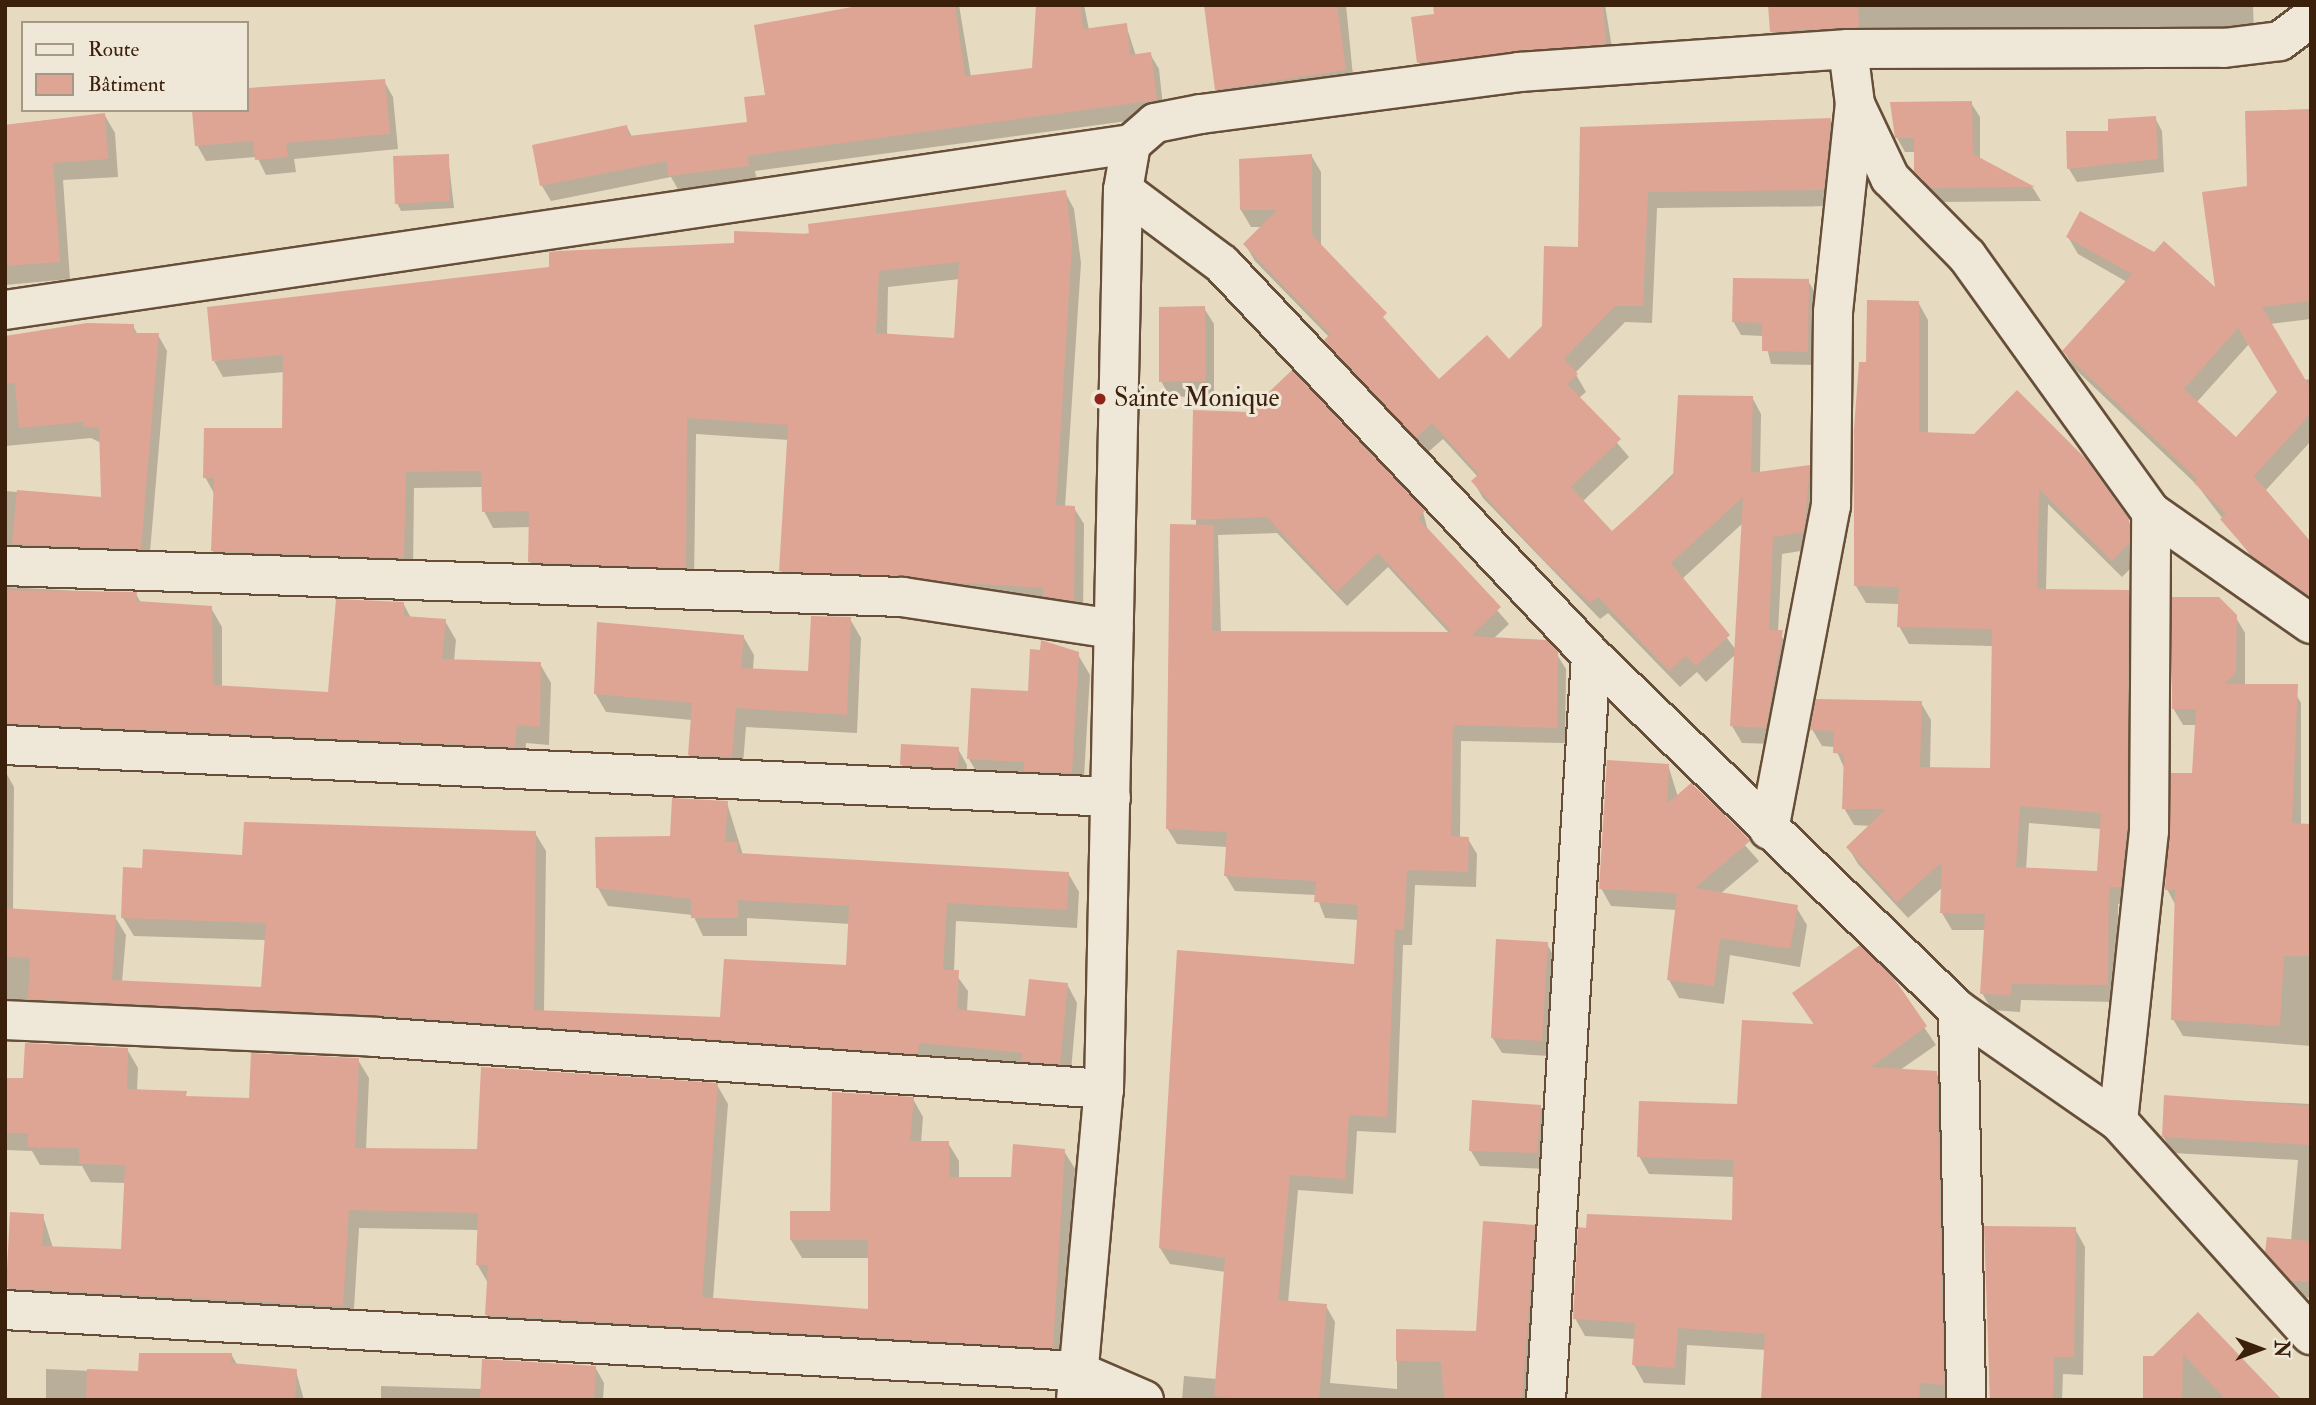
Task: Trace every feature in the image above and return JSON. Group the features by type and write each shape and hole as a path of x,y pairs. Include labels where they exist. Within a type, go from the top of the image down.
{"street":[{"path":"5,310 1131,144 1155,124 1242,108 1519,72 1848,49 2224,48 2280,41 2311,18"},
{"path":"1769,830 1832,506 1833,312 1854,104 1848,49"},
{"path":"1854,104 1891,178 1967,256 2151,512 2311,624"},
{"path":"1077,1385 1104,1089 1123,190 1131,144"},
{"path":"1123,190 1222,264 1591,654 1769,830 1958,1010 2118,1121 2311,1335"},
{"path":"2118,1121 2149,831 2151,512"},
{"path":"5,566 902,597 1114,629"},
{"path":"1546,1400 1591,654"},
{"path":"5,745 1111,797"},
{"path":"1958,1010 1966,1400"},
{"path":"5,1020 374,1037 1104,1089"},
{"path":"5,1310 1077,1385 1144,1400"}],"building":[{"path":"863,5 955,5 965,76 1032,68 1036,5 1080,5 1083,29 1127,23 1130,55 1151,52 1157,100 748,156 749,166 668,176 667,161 540,186 532,145 627,125 629,136 747,122 744,97 765,95 754,25"},
{"path":"1204,5 1337,5 1346,70 1215,90"},
{"path":"1433,5 1603,5 1606,44 1417,63 1411,17 1434,14"},
{"path":"1768,5 1858,5 1859,27 1770,32"},
{"path":"385,79 390,134 286,143 288,157 255,160 253,141 195,146 192,112 248,112 248,88"},
{"path":"1972,101 1973,154 2035,187 1931,188 1914,171 1914,138 1895,138 1890,102"},
{"path":"2311,109 2311,301 2262,307 2311,389 2311,413 2254,476 2311,542 2311,597 2252,556 2220,519 2226,514 2194,483 2197,479 2062,351 2132,274 2066,237 2080,211 2154,252 2164,241 2215,287 2202,192 2247,186 2245,111","holes":["2238,328 2277,392 2236,437 2184,389"]},
{"path":"105,113 108,159 53,163 60,262 5,266 5,125"},
{"path":"2156,116 2158,159 2067,169 2066,131 2108,131 2108,119"},
{"path":"1831,118 1824,190 1648,192 1643,306 1615,306 1564,359 1578,374 1567,384 1621,439 1571,487 1612,531 1673,476 1678,395 1753,396 1751,473 1810,465 1804,532 1773,537 1769,630 1783,630 1766,728 1730,726 1743,497 1671,563 1730,635 1696,666 1686,656 1669,671 1598,597 1590,603 1546,562 1471,481 1479,474 1432,423 1416,438 1324,340 1330,334 1243,244 1277,210 1240,210 1239,159 1312,154 1312,235 1387,313 1383,317 1439,379 1487,335 1509,359 1542,326 1544,246 1578,247 1580,127"},
{"path":"449,154 450,201 395,204 393,156"},
{"path":"1066,190 1072,245 1056,505 1075,506 1074,601 1043,596 1043,588 779,571 788,425 687,418 686,568 528,562 529,511 482,512 481,471 406,472 404,558 211,551 214,478 203,478 204,428 282,428 283,355 212,361 207,307 549,267 549,252 734,243 734,231 809,234 808,224","holes":["959,262 954,338 876,333 879,271"]},
{"path":"1733,278 1809,279 1808,352 1762,351 1762,323 1732,322"},
{"path":"1867,300 1919,301 1919,432 1974,434 2017,390 2085,458 2129,519 2129,543 2112,561 2039,489 2037,589 2129,590 2127,830 2121,887 2109,887 2108,985 2012,984 2011,995 1980,994 1985,914 1940,913 1942,862 1897,902 1846,847 1886,809 1842,809 1844,754 1833,753 1834,731 1810,730 1816,699 1922,701 1920,767 1990,768 1992,629 1897,627 1899,587 1854,586 1854,429 1859,362 1866,362","holes":["2020,806 2101,813 2097,871 2016,867"]},
{"path":"1205,306 1206,381 1159,382 1159,307"},
{"path":"87,323 134,324 134,333 159,333 141,549 12,544 17,490 101,497 99,428 83,427 83,422 19,428 15,383 5,384 5,336"},
{"path":"1292,370 1425,511 1418,518 1501,607 1471,636 1547,640 1558,652 1557,728 1453,725 1451,836 1469,837 1468,872 1407,870 1404,930 1395,929 1387,1117 1349,1115 1345,1179 1290,1175 1278,1300 1327,1304 1319,1400 1259,1400 1214,1396 1225,1258 1159,1248 1177,950 1354,964 1358,905 1314,902 1316,881 1224,876 1227,832 1166,829 1170,524 1214,525 1212,631 1452,632 1378,553 1337,592 1267,517 1191,520 1193,410 1248,412"},
{"path":"5,590 137,592 136,601 212,606 213,685 328,692 336,599 404,602 404,616 446,619 442,659 541,662 540,727 517,725 515,747 5,723"},
{"path":"2172,597 2219,597 2237,615 2236,673 2224,684 2298,684 2292,823 2311,824 2311,956 2284,956 2280,1026 2171,1020 2175,890 2165,890 2171,773 2192,773 2196,709 2172,709"},
{"path":"811,616 851,617 847,715 736,708 732,757 688,755 692,703 594,694 597,622 744,635 741,668 808,671"},
{"path":"1041,640 1079,652 1072,773 1024,771 1024,762 967,759 971,688 1028,691 1030,649 1040,650"},
{"path":"901,744 959,747 958,768 900,765"},
{"path":"1607,760 1669,764 1667,804 1691,783 1741,831 1750,841 1695,888 1798,905 1790,949 1720,938 1714,986 1667,980 1677,893 1599,889"},
{"path":"672,798 728,801 725,842 738,842 738,853 1069,872 1067,910 947,903 943,970 959,970 957,1009 1025,1016 1029,979 1068,983 1060,1064 1021,1061 1022,1053 919,1043 918,1054 375,1015 28,999 30,958 5,957 5,908 116,915 112,980 261,987 266,923 121,918 123,867 142,868 143,849 242,855 244,822 536,831 534,1010 720,1017 724,959 846,965 849,906 738,900 738,918 691,918 691,899 596,888 595,837 670,836"},
{"path":"1496,939 1548,942 1542,1041 1491,1038"},
{"path":"1860,945 1893,977 1927,1026 1871,1067 1937,1071 1944,1385 1920,1383 1919,1400 1761,1400 1765,1334 1678,1328 1675,1368 1632,1365 1635,1323 1573,1319 1578,1227 1586,1228 1587,1214 1732,1220 1733,1160 1637,1157 1639,1101 1737,1104 1742,1020 1814,1024 1792,993"},
{"path":"25,1043 128,1048 127,1089 187,1091 186,1096 249,1098 251,1053 359,1058 355,1148 477,1149 481,1067 718,1083 702,1297 868,1309 868,1240 790,1240 790,1211 830,1211 832,1092 914,1097 910,1141 949,1141 949,1177 1011,1177 1013,1144 1065,1149 1053,1348 485,1315 488,1265 476,1265 478,1213 349,1210 343,1306 6,1288 10,1212 44,1214 42,1246 121,1249 125,1165 79,1164 79,1148 28,1147 28,1133 5,1133 5,1078 23,1078"},
{"path":"2164,1095 2311,1106 2311,1145 2162,1137"},
{"path":"1472,1100 1541,1105 1537,1153 1469,1151"},
{"path":"1483,1221 1535,1225 1522,1400 1444,1400 1441,1362 1396,1361 1396,1329 1476,1331"},
{"path":"1984,1226 2076,1227 2074,1357 2054,1357 2053,1400 1990,1400"},
{"path":"2267,1237 2311,1241 2311,1282 2291,1281 2265,1252"},
{"path":"2198,1312 2282,1400 2226,1400 2183,1354 2182,1400 2143,1400 2143,1356 2153,1356"},
{"path":"139,1353 232,1353 231,1363 297,1369 295,1400 86,1400 87,1369 138,1371"},
{"path":"482,1359 596,1366 594,1400 480,1400"}],"place":[{"name":"Sainte Monique","path":"1100,399"}]}
